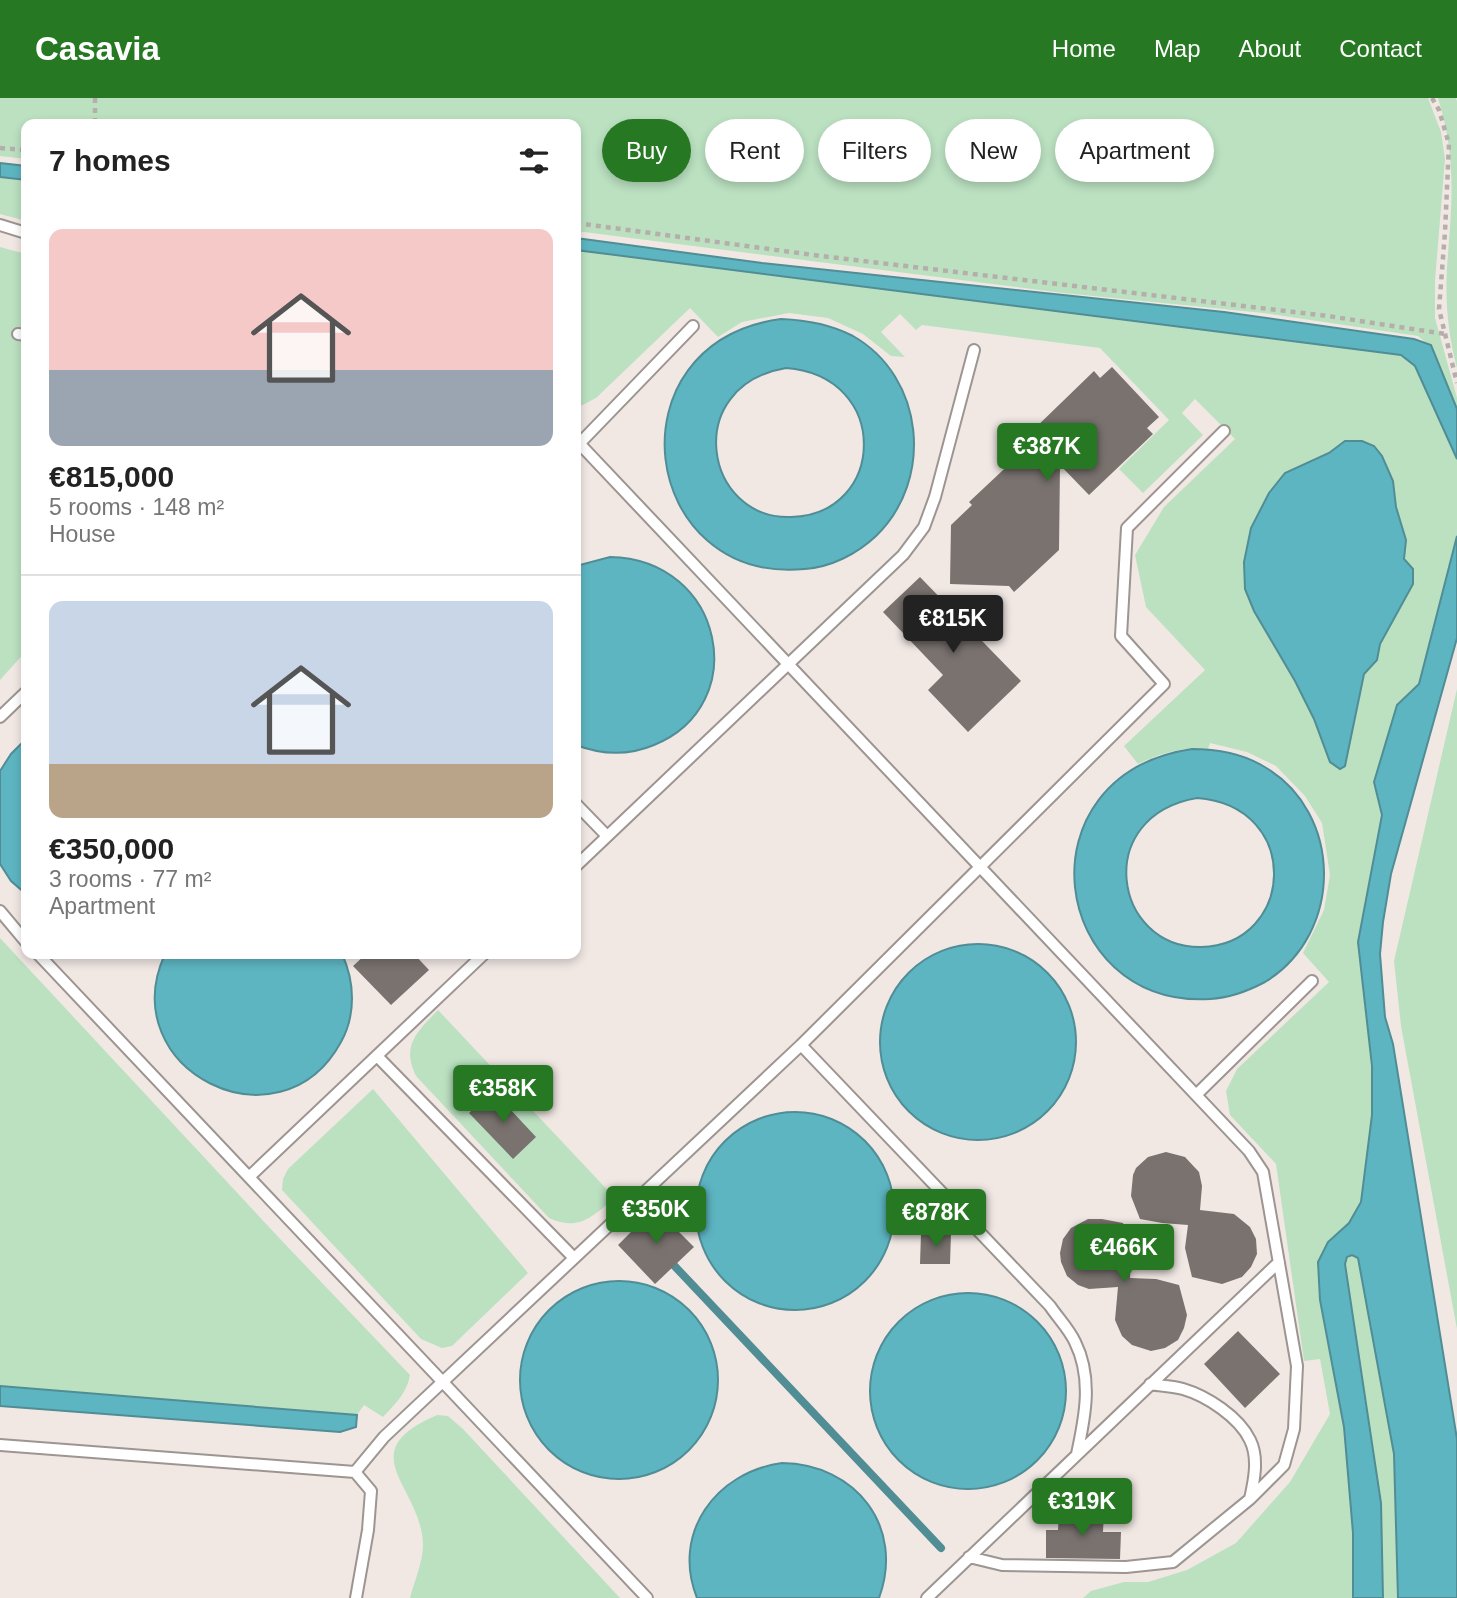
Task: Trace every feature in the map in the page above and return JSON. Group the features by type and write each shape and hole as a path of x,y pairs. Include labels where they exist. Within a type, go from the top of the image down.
{"lane":[{"path":"0,225 21,231"},
{"path":"581,438 693,326"},
{"path":"581,861 903,555 924,527 935,496 974,350"},
{"path":"355,1472 384,1437 801,1045 1164,684 1121,636 1128,528 1224,431"},
{"path":"581,446 1249,1151 1263,1172 1297,1366 1294,1429 1284,1465 1250,1499 1173,1562 1126,1567 1002,1565 969,1557"},
{"path":"0,717 21,697"},
{"path":"581,809 607,836"},
{"path":"0,911 21,936"},
{"path":"43,959 647,1598"},
{"path":"249,1177 479,959"},
{"path":"1196,1095 1312,981"},
{"path":"801,1045 1050,1306 1075,1341 1086,1376 1086,1414 1077,1454"},
{"path":"377,1056 574,1258"},
{"path":"927,1598 1279,1262"},
{"path":"1150,1384 1183,1389 1211,1402 1235,1419 1251,1441 1256,1470 1250,1499"},
{"path":"0,1445 355,1472 371,1491 368,1530 356,1598"}],"path":[{"path":"94,98 95,119"},
{"path":"1433,98 1449,144 1439,309 1457,383"},
{"path":"0,148 21,150"},
{"path":"581,224 821,256 1328,316 1444,334"}],"green space":[{"path":"0,98 1428,98 1441,132 1445,159 1435,281 1435,318 1457,398 1457,407 1433,349 1418,336 1263,313 1063,293 581,232 581,119 21,119 21,158 0,156"},
{"path":"1438,98 1456,98 1457,101 1457,368 1449,330 1446,293 1451,162"},
{"path":"0,177 21,179 21,220 0,214"},
{"path":"0,247 21,253 21,657 0,680"},
{"path":"581,251 1401,355 1415,366 1457,459 1457,536 1419,684 1397,705 1374,782 1382,815 1358,942 1372,1066 1372,1115 1361,1202 1349,1223 1328,1242 1320,1300 1344,1427 1353,1533 1353,1598 1083,1598 1091,1591 1124,1582 1148,1582 1187,1570 1236,1543 1290,1482 1330,1414 1320,1359 1304,1361 1276,1164 1230,1115 1226,1091 1237,1069 1329,982 1303,953 1324,910 1330,875 1322,823 1305,796 1276,766 1247,752 1210,743 1208,749 1172,752 1138,764 1124,746 1205,670 1146,607 1135,555 1164,507 1235,439 1195,399 1182,413 1203,435 1143,493 1119,469 1169,420 1100,348 922,325 916,330 900,314 881,332 905,357 891,356 863,334 828,318 789,313 742,322 718,337 690,308 596,398 581,406"},
{"path":"1457,689 1457,1329 1401,1026 1394,961"},
{"path":"0,938 410,1375 403,1393 383,1417 364,1405 357,1415 0,1386"},
{"path":"438,1010 615,1198 592,1216 577,1223 549,1218 416,1076 410,1056 411,1047 418,1032"},
{"path":"373,1089 528,1273 452,1346 442,1348 421,1339 282,1190 288,1169"},
{"path":"1352,1255 1358,1258 1394,1454 1398,1598 1383,1598 1381,1503 1345,1264"},
{"path":"437,1415 448,1416 463,1429 620,1598 410,1598 423,1545 420,1524 397,1472 394,1457 398,1443 411,1429"}],"water":[{"path":"0,163 21,165 21,179 0,177"},
{"path":"581,239 762,263 1224,312 1414,339 1431,345 1457,409 1457,459 1415,366 1401,355 581,251"},
{"path":"781,319 818,323 853,336 877,354 895,377 907,403 913,430 913,459 907,487 895,513 876,536 852,554 824,566 805,569 749,564 707,540 679,503 666,459 668,413 688,370 725,337","holes":["786,368 821,377 845,394 859,418 864,445 859,471 845,494 822,510 791,517 762,512 739,498 723,476 717,450 718,424 730,399 752,380"]},
{"path":"1345,441 1362,441 1374,446 1382,456 1393,481 1396,507 1406,540 1404,559 1413,569 1413,584 1380,644 1377,660 1364,674 1345,766 1340,769 1330,762 1314,719 1295,681 1254,611 1245,589 1244,562 1251,528 1269,493 1285,473 1329,453"},
{"path":"1457,536 1457,638 1391,874 1380,954 1385,1017 1393,1044 1457,1439 1457,1598 1398,1598 1394,1454 1358,1258 1352,1255 1347,1257 1345,1264 1381,1503 1383,1598 1353,1598 1353,1533 1344,1427 1320,1300 1318,1262 1328,1242 1349,1223 1361,1202 1372,1115 1372,1066 1358,942 1382,815 1374,782 1397,705 1419,684"},
{"path":"610,557 649,564 679,582 700,607 712,637 714,668 705,699 685,726 644,749 605,752 581,746 581,565"},
{"path":"21,744 21,890 11,881 0,864 0,771"},
{"path":"1192,749 1237,755 1263,766 1290,787 1309,812 1320,842 1324,873 1320,905 1309,934 1291,961 1265,982 1238,994 1210,999 1156,992 1115,967 1087,931 1075,887 1078,842 1098,800 1136,768","holes":["1197,798 1231,807 1256,824 1270,848 1274,875 1269,901 1255,924 1232,940 1201,947 1171,942 1148,927 1133,905 1127,880 1129,853 1141,829 1163,810"]},
{"path":"978,944 1016,951 1047,973 1069,1004 1076,1042 1069,1080 1047,1111 1016,1133 978,1140 940,1133 909,1111 887,1080 880,1042 887,1004 909,973 940,951"},
{"path":"164,959 344,959 352,998 346,1032 314,1075 280,1092 245,1094 210,1084 181,1062 162,1032 155,996"},
{"path":"795,1112 833,1119 850,1128 865,1141 878,1156 887,1173 894,1211 887,1249 878,1266 865,1281 850,1294 833,1303 795,1310 757,1303 740,1294 725,1281 712,1266 703,1249 696,1211 703,1173 712,1156 725,1141 740,1128 757,1119"},
{"path":"619,1281 657,1289 689,1310 710,1342 718,1380 710,1418 689,1450 657,1471 619,1479 581,1471 549,1450 528,1418 520,1380 528,1342 549,1310 581,1289"},
{"path":"968,1293 1006,1300 1038,1321 1059,1353 1066,1391 1059,1429 1038,1461 1006,1482 968,1489 930,1482 898,1461 877,1429 870,1391 877,1353 898,1321 930,1300"},
{"path":"0,1386 357,1415 356,1427 340,1432 0,1406"},
{"path":"782,1463 808,1466 832,1475 852,1487 868,1504 879,1524 885,1547 885,1572 879,1598 697,1598 690,1574 690,1551 695,1529 705,1510 719,1493 737,1479 758,1469"}],"building":[{"path":"1112,367 1159,417 1147,428 1153,434 1089,495 1060,465 1059,550 1014,592 1009,586 950,584 951,525 972,505 969,502 1036,439 1030,433 1094,371 1100,378"},
{"path":"920,577 1021,681 968,732 928,690 943,675 883,612"},
{"path":"361,959 419,959 429,970 391,1005 353,966"},
{"path":"493,1091 536,1137 513,1159 469,1113"},
{"path":"1166,1152 1185,1157 1199,1172 1202,1186 1200,1210 1234,1214 1250,1227 1256,1239 1257,1254 1242,1277 1222,1284 1192,1277 1185,1248 1188,1225 1140,1219 1131,1196 1133,1175 1136,1168 1148,1157"},
{"path":"655,1208 694,1247 655,1284 618,1245"},
{"path":"1088,1219 1123,1223 1131,1247 1130,1278 1156,1279 1179,1285 1187,1315 1178,1340 1165,1348 1151,1351 1132,1345 1122,1336 1115,1320 1118,1287 1089,1289 1078,1285 1067,1276 1060,1253 1063,1239 1071,1228"},
{"path":"921,1233 951,1233 950,1264 920,1264"},
{"path":"1238,1331 1280,1374 1245,1408 1204,1364"},
{"path":"1059,1511 1104,1512 1103,1532 1121,1532 1120,1559 1046,1558 1046,1530 1058,1530"}],"waterway":[{"path":"629,1218 644,1234"},
{"path":"667,1258 941,1548"}]}
